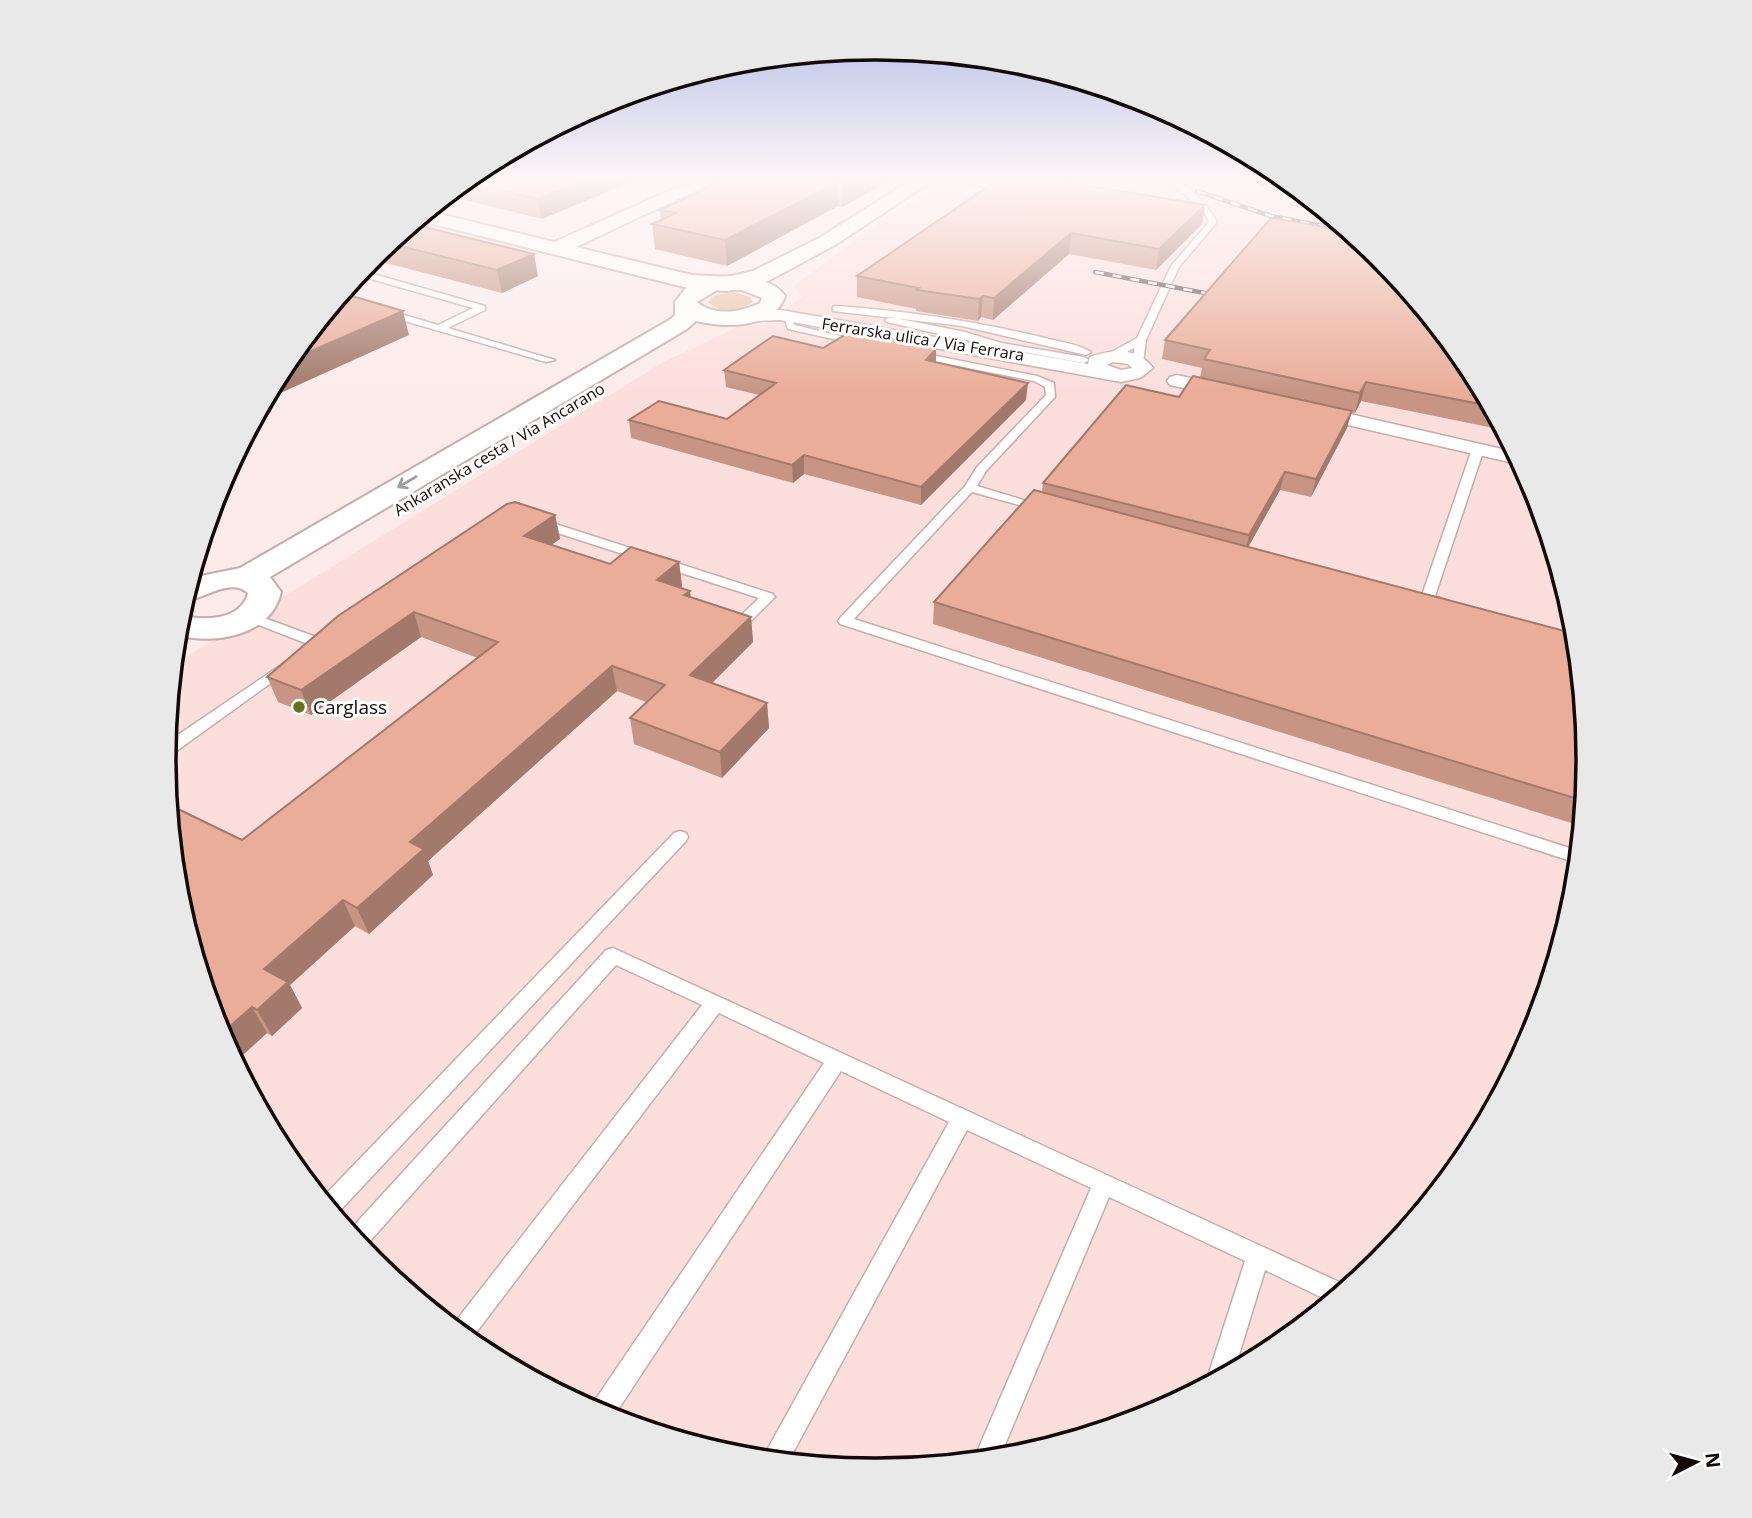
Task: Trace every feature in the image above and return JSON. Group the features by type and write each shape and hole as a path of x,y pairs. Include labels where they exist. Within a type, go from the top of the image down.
{"main road":[{"path":"504,250 666,290 680,296 695,312 706,316 736,317"},
{"path":"558,250 692,282 760,287 771,293 778,281 817,250"},
{"name":"Ankaranska cesta / Via Ancarano","path":"252,595 679,324 687,317 689,296 696,291 760,276 811,250"},
{"name":"Ankaranska cesta / Via Ancarano","path":"252,595 697,328 770,307 775,301 771,293"},
{"path":"189,631 227,625 252,595 211,582 198,586"}],"street":[{"name":"Ferrarska ulica / Via Ferrara","path":"771,293 833,317 995,351 1107,365"},
{"name":"Ferrarska ulica / Via Ferrara","path":"736,317 880,317 1107,365"},
{"path":"1107,365 1141,371 1143,365 1139,361"},
{"path":"1139,361 1177,381"},
{"path":"1107,365 1243,396"},
{"path":"1295,407 1506,456"}],"lane":[{"path":"1139,361 1137,355 1141,340 1175,266 1190,250"},
{"path":"370,276 482,308 439,328"},
{"path":"372,309 550,360"},
{"path":"833,317 907,314 962,323 1012,332 1107,365 1141,340"},
{"path":"786,316 791,327 872,345"},
{"path":"899,351 1037,379 1050,385 1051,395 981,469 970,488 845,621 1569,854"},
{"path":"1455,605 1422,596 1478,449"},
{"path":"970,488 1062,512"},
{"path":"522,517 768,597 740,624"},
{"path":"252,595 307,651"},
{"path":"177,743 340,628"},
{"path":"334,1201 680,837"},
{"path":"362,1233 613,955 1332,1290"},
{"path":"466,1326 716,1002"},
{"path":"607,1405 838,1059"},
{"path":"779,1452 963,1117"},
{"path":"990,1449 1104,1183"},
{"path":"1223,1367 1258,1255"}],"shaded area":[{"path":"843,250 1355,250 1431,333 1482,409 1522,491 1538,534 1552,578 1570,668 1576,759 1574,805 1570,850 1552,940 1522,1027 1503,1068 1458,1148 1431,1185 1371,1254 1337,1285 1265,1341 1226,1365 1144,1405 1101,1421 1057,1435 967,1453 922,1457 830,1457 785,1453 695,1435 608,1405 567,1386 487,1341 450,1314 381,1254 350,1220 294,1148 270,1109 230,1027 214,984 200,940 182,850 176,759 184,658 662,363 737,327 763,325 802,297 794,286"},
{"path":"733,292 751,297 752,302 724,310 708,302 713,296"}],"building":[{"path":"416,250 517,250 534,254 497,270"},
{"path":"895,250 1051,250 994,298 983,296 979,299 917,290 919,288 857,276"},
{"path":"1243,250 1355,250 1431,333 1479,404 1366,382 1360,393 1204,359 1210,350 1165,340"},
{"path":"352,296 403,311 306,353"},
{"path":"853,330 936,349 926,360 1028,383 921,487 804,455 792,465 629,420 659,401 727,419 776,383 724,370 773,336 823,348"},
{"path":"1193,376 1352,411 1316,479 1285,472 1249,535 1043,483 1126,385 1179,397"},
{"path":"1034,490 1563,631 1574,713 1574,798 934,602"},
{"path":"515,502 555,515 524,536 610,564 631,547 679,562 657,580 690,591 684,595 751,617 690,675 767,703 720,752 630,718 665,685 612,666 410,842 424,849 357,908 343,900 264,969 288,982 257,1010 252,1007 230,1026 200,940 182,850 179,811 242,840 498,642 414,612 301,690 267,677 338,616 507,504"}],"railway":[{"path":"1095,272 1215,295"}],"place":[{"name":"Carglass","path":"299,707"}]}
